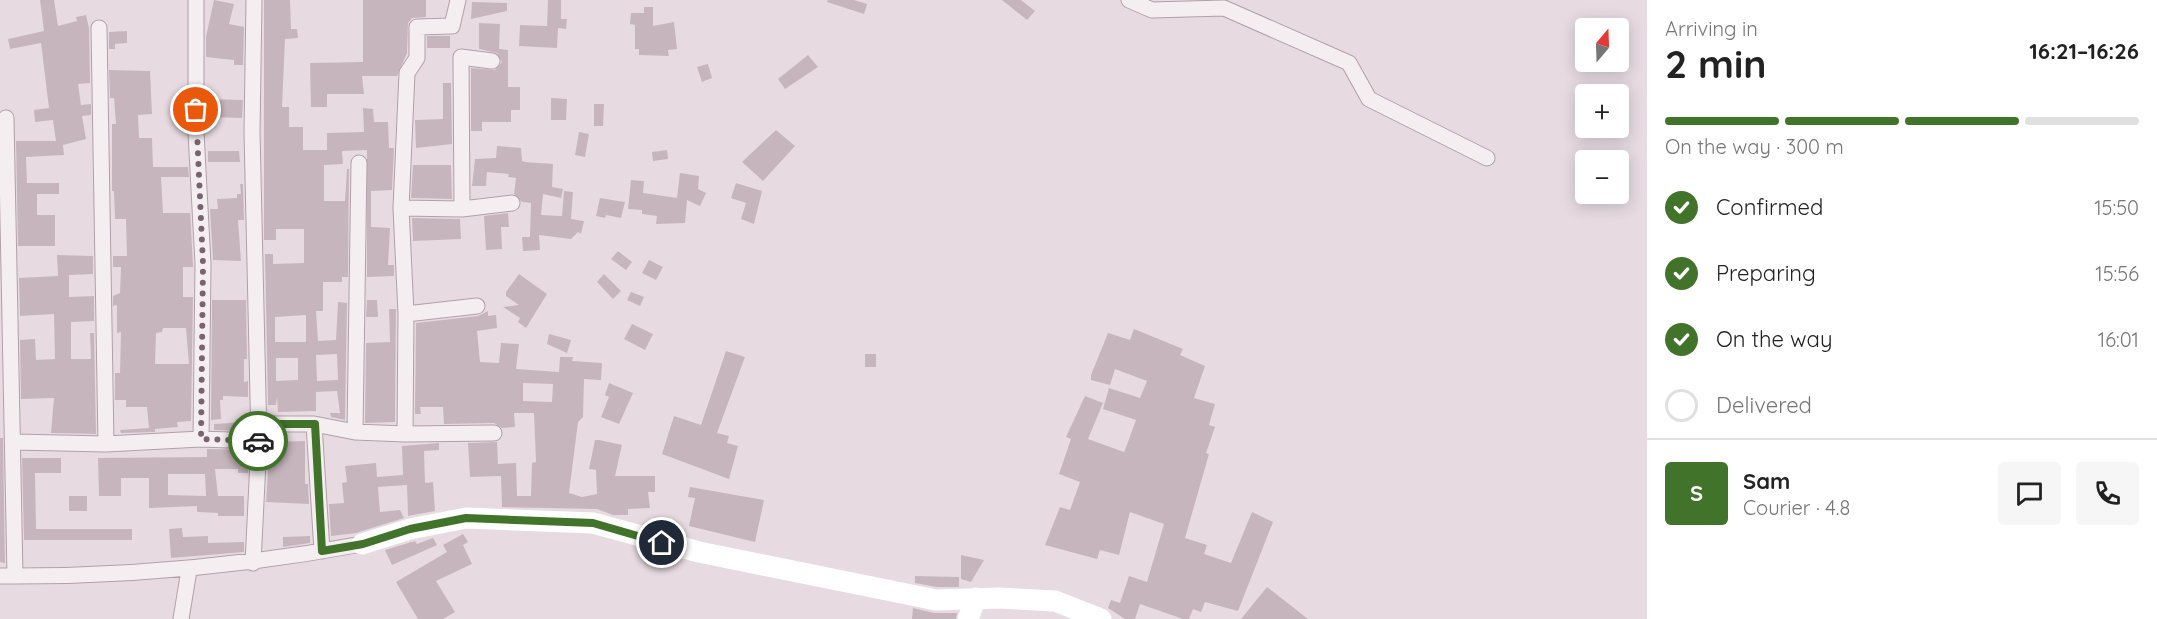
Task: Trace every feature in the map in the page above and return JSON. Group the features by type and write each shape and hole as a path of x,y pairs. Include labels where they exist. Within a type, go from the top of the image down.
{"street":[{"path":"196,0 196,133 203,264 201,439"},
{"path":"253,563 259,441 252,132 254,0"},
{"path":"405,434 406,314 401,208 407,73 417,58 417,27 452,26 459,0"},
{"path":"1129,0 1152,10 1224,8 1349,63 1369,99 1487,158"},
{"path":"99,28 106,444"},
{"path":"462,209 461,57 492,61"},
{"path":"6,118 14,442 7,465 8,576 189,570 253,563 363,544 410,529 466,518 593,523 644,538 794,572 936,600 976,598 1055,601 1101,619"},
{"path":"355,432 359,164"},
{"path":"401,208 462,209 512,203"},
{"path":"406,314 477,306"},
{"path":"259,441 270,424 315,424 355,432 494,433"},
{"path":"315,424 322,551"},
{"path":"14,442 106,444 201,439 259,441"},
{"path":"181,619 189,570"},
{"path":"968,619 976,598"}],"building":[{"path":"40,0 54,0 58,26 77,21 76,17 86,15 89,28 90,83 78,84 81,105 91,104 91,115 82,116 86,139 63,145 64,155 26,157 27,183 59,183 59,194 37,194 37,215 55,215 55,246 18,246 16,141 56,141 53,120 35,122 34,110 49,108 41,43 10,49 8,39 44,31"},
{"path":"214,0 234,4 229,24 244,27 243,65 234,65 234,60 206,57 206,37"},
{"path":"264,0 290,0 291,29 297,29 298,38 285,39 282,107 289,107 289,127 303,127 303,150 327,150 327,133 364,132 363,108 373,109 374,122 388,122 389,148 394,148 392,190 371,191 371,227 390,228 388,265 394,265 394,276 367,277 367,150 342,151 343,164 324,165 324,201 345,201 347,169 349,169 348,277 342,277 342,282 323,282 323,311 316,311 318,341 336,340 338,302 347,303 345,420 331,417 330,413 340,413 337,391 316,392 316,411 278,412 277,397 276,405 268,405 265,254 273,254 273,264 304,263 304,229 276,229 276,240 264,240","holes":["306,315 306,342 275,342 275,317","337,354 338,380 317,381 316,355","276,358 298,358 298,380 276,381"]},
{"path":"363,0 426,0 426,17 412,18 408,23 407,53 397,76 362,76 364,94 327,94 327,107 311,107 310,63 363,62"},
{"path":"548,0 561,0 561,19 567,19 566,29 558,28 557,48 519,46 520,25 547,26"},
{"path":"828,0 854,0 867,4 864,14 827,2"},
{"path":"1002,0 1021,0 1035,11 1027,20"},
{"path":"472,2 507,3 507,11 471,19"},
{"path":"644,7 653,7 653,26 674,22 677,49 668,50 669,56 639,55 639,49 635,49 635,25 630,24 631,13 644,13"},
{"path":"479,23 500,24 499,49 508,50 508,87 520,87 520,110 511,110 511,122 482,122 482,131 471,131 471,68 495,70 502,62 497,53 479,49"},
{"path":"127,31 127,43 115,44 115,49 109,49 109,32"},
{"path":"427,36 450,36 450,48 427,48"},
{"path":"808,55 818,67 785,89 778,79"},
{"path":"708,64 712,78 702,82 697,67"},
{"path":"109,70 150,71 152,114 138,115 139,138 152,138 153,167 188,167 189,177 161,177 163,213 190,213 190,209 193,267 183,267 183,297 193,297 191,421 177,422 178,427 155,429 155,432 121,433 120,430 149,428 147,407 126,407 126,400 115,400 115,373 120,373 121,332 117,333 117,305 113,306 113,296 120,293 121,267 113,267 113,256 127,256 126,219 115,219 114,191 112,191 112,124 116,124 114,98 110,98","holes":["163,328 186,328 189,364 155,364 156,333 162,332"]},
{"path":"443,83 451,83 452,144 416,148 415,120 443,119"},
{"path":"551,98 567,99 566,120 551,120"},
{"path":"206,99 243,100 242,118 206,117"},
{"path":"594,104 604,104 603,126 594,126"},
{"path":"776,130 795,146 763,181 742,162"},
{"path":"579,132 589,134 585,157 575,155"},
{"path":"497,146 521,148 522,161 525,162 553,164 552,187 563,189 561,198 543,194 541,215 562,216 564,191 573,192 571,219 584,221 581,234 578,232 571,239 539,235 540,250 523,251 522,237 530,237 531,203 522,202 514,194 516,178 508,177 509,174 487,172 486,186 472,186 475,159 496,158"},
{"path":"667,150 668,159 653,161 652,152"},
{"path":"208,151 239,151 240,162 208,162"},
{"path":"413,165 451,165 452,199 411,198"},
{"path":"680,173 699,176 698,189 706,193 700,206 687,200 685,223 656,224 657,216 642,214 642,210 628,209 631,180 644,181 643,193 677,198"},
{"path":"736,183 762,191 754,224 741,219 746,203 731,198"},
{"path":"240,184 243,184 244,220 238,220 241,261 213,260 210,209 218,209 217,199 237,198 237,194 241,194"},
{"path":"600,198 625,202 621,218 596,216"},
{"path":"508,213 509,227 501,227 502,249 486,250 484,216"},
{"path":"412,218 460,219 461,239 413,241"},
{"path":"618,251 632,262 626,270 611,259"},
{"path":"57,255 93,256 93,274 69,275 69,297 94,296 94,321 71,322 71,359 91,359 90,333 94,333 96,434 51,433 54,398 21,399 20,340 35,339 36,360 55,359 54,314 20,316 19,278 58,276"},
{"path":"649,260 663,267 656,280 642,273"},
{"path":"519,274 547,294 526,328 518,322 520,318 503,307 519,305 506,296 506,292"},
{"path":"604,274 621,291 613,299 597,282"},
{"path":"631,292 644,297 640,306 627,300"},
{"path":"212,300 246,300 247,359 244,359 244,382 248,381 248,397 223,396 223,400 220,400 221,419 211,420"},
{"path":"367,300 377,300 378,317 366,317"},
{"path":"389,309 396,309 395,422 365,423 366,343 390,342"},
{"path":"488,311 488,316 496,315 497,328 477,331 480,362 499,363 501,343 519,344 516,369 559,372 560,357 573,357 572,361 602,363 601,380 584,379 583,417 578,422 569,493 582,497 597,494 596,470 589,469 595,440 599,440 622,445 615,476 655,476 655,492 648,492 650,508 628,509 628,515 613,515 597,509 502,507 501,476 470,477 468,443 497,442 498,464 516,463 517,496 531,496 532,463 536,462 534,413 514,413 515,427 502,428 494,423 444,424 443,407 420,407 421,414 415,414 416,323 478,316","holes":["523,383 553,384 552,402 523,401"]},
{"path":"632,324 653,334 645,350 624,339"},
{"path":"1134,329 1183,349 1180,355 1205,366 1194,398 1215,404 1209,425 1215,427 1206,453 1209,454 1185,538 1207,545 1204,554 1231,563 1252,512 1273,522 1238,611 1205,602 1201,612 1193,609 1189,619 1183,619 1140,604 1135,619 1125,619 1108,608 1111,600 1120,603 1129,576 1147,582 1164,524 1130,512 1119,555 1100,550 1097,559 1045,545 1060,507 1070,510 1080,482 1059,474 1071,439 1066,437 1085,396 1103,403 1088,439 1124,452 1125,450 1136,420 1103,409 1109,388 1140,398 1147,381 1115,369 1110,385 1091,380 1091,375 1108,333 1130,340"},
{"path":"549,334 571,340 567,353 547,344"},
{"path":"726,351 745,357 717,433 729,436 727,443 738,446 729,479 662,454 674,416 701,425"},
{"path":"865,354 876,354 876,367 865,367"},
{"path":"609,383 633,393 619,424 601,417 609,397 605,395"},
{"path":"246,418 249,418 249,431 214,430 214,424 246,422"},
{"path":"0,438 3,438 5,563 0,562"},
{"path":"305,441 305,484 308,484 309,504 266,502 270,442"},
{"path":"439,443 439,450 424,451 425,483 433,482 435,511 408,516 407,485 378,487 380,512 400,510 404,518 356,533 331,536 329,504 344,503 342,483 347,482 345,466 376,463 377,477 403,475 402,446"},
{"path":"207,449 249,450 248,473 238,473 238,469 215,469 218,496 244,496 244,516 218,516 218,513 197,512 197,506 149,508 149,478 121,478 121,496 99,496 98,458 207,457","holes":["168,474 205,474 206,496 168,495"]},
{"path":"22,458 61,458 61,473 35,473 36,529 132,529 132,540 24,540"},
{"path":"690,487 764,500 755,542 689,526 695,498 688,497"},
{"path":"69,496 87,496 87,511 69,511"},
{"path":"182,528 183,537 208,536 208,543 244,542 244,552 171,558 169,529"},
{"path":"463,534 468,542 463,545 472,564 436,581 455,612 443,619 418,619 396,582 447,552 443,545"},
{"path":"310,536 310,543 283,547 283,537"},
{"path":"433,538 437,545 392,565 385,550 415,541 417,544"},
{"path":"961,555 984,560 971,582 961,579"},
{"path":"915,576 959,577 959,587 937,587 915,583"},
{"path":"1267,587 1308,619 1241,619"},
{"path":"913,608 934,613 957,613 956,619 912,619"}],"way so far":[{"path":"196,110 203,264 201,439 258,441"}],"route":[{"path":"258,441 270,424 315,424 322,551 363,544 410,529 466,518 593,523 662,543"}]}
